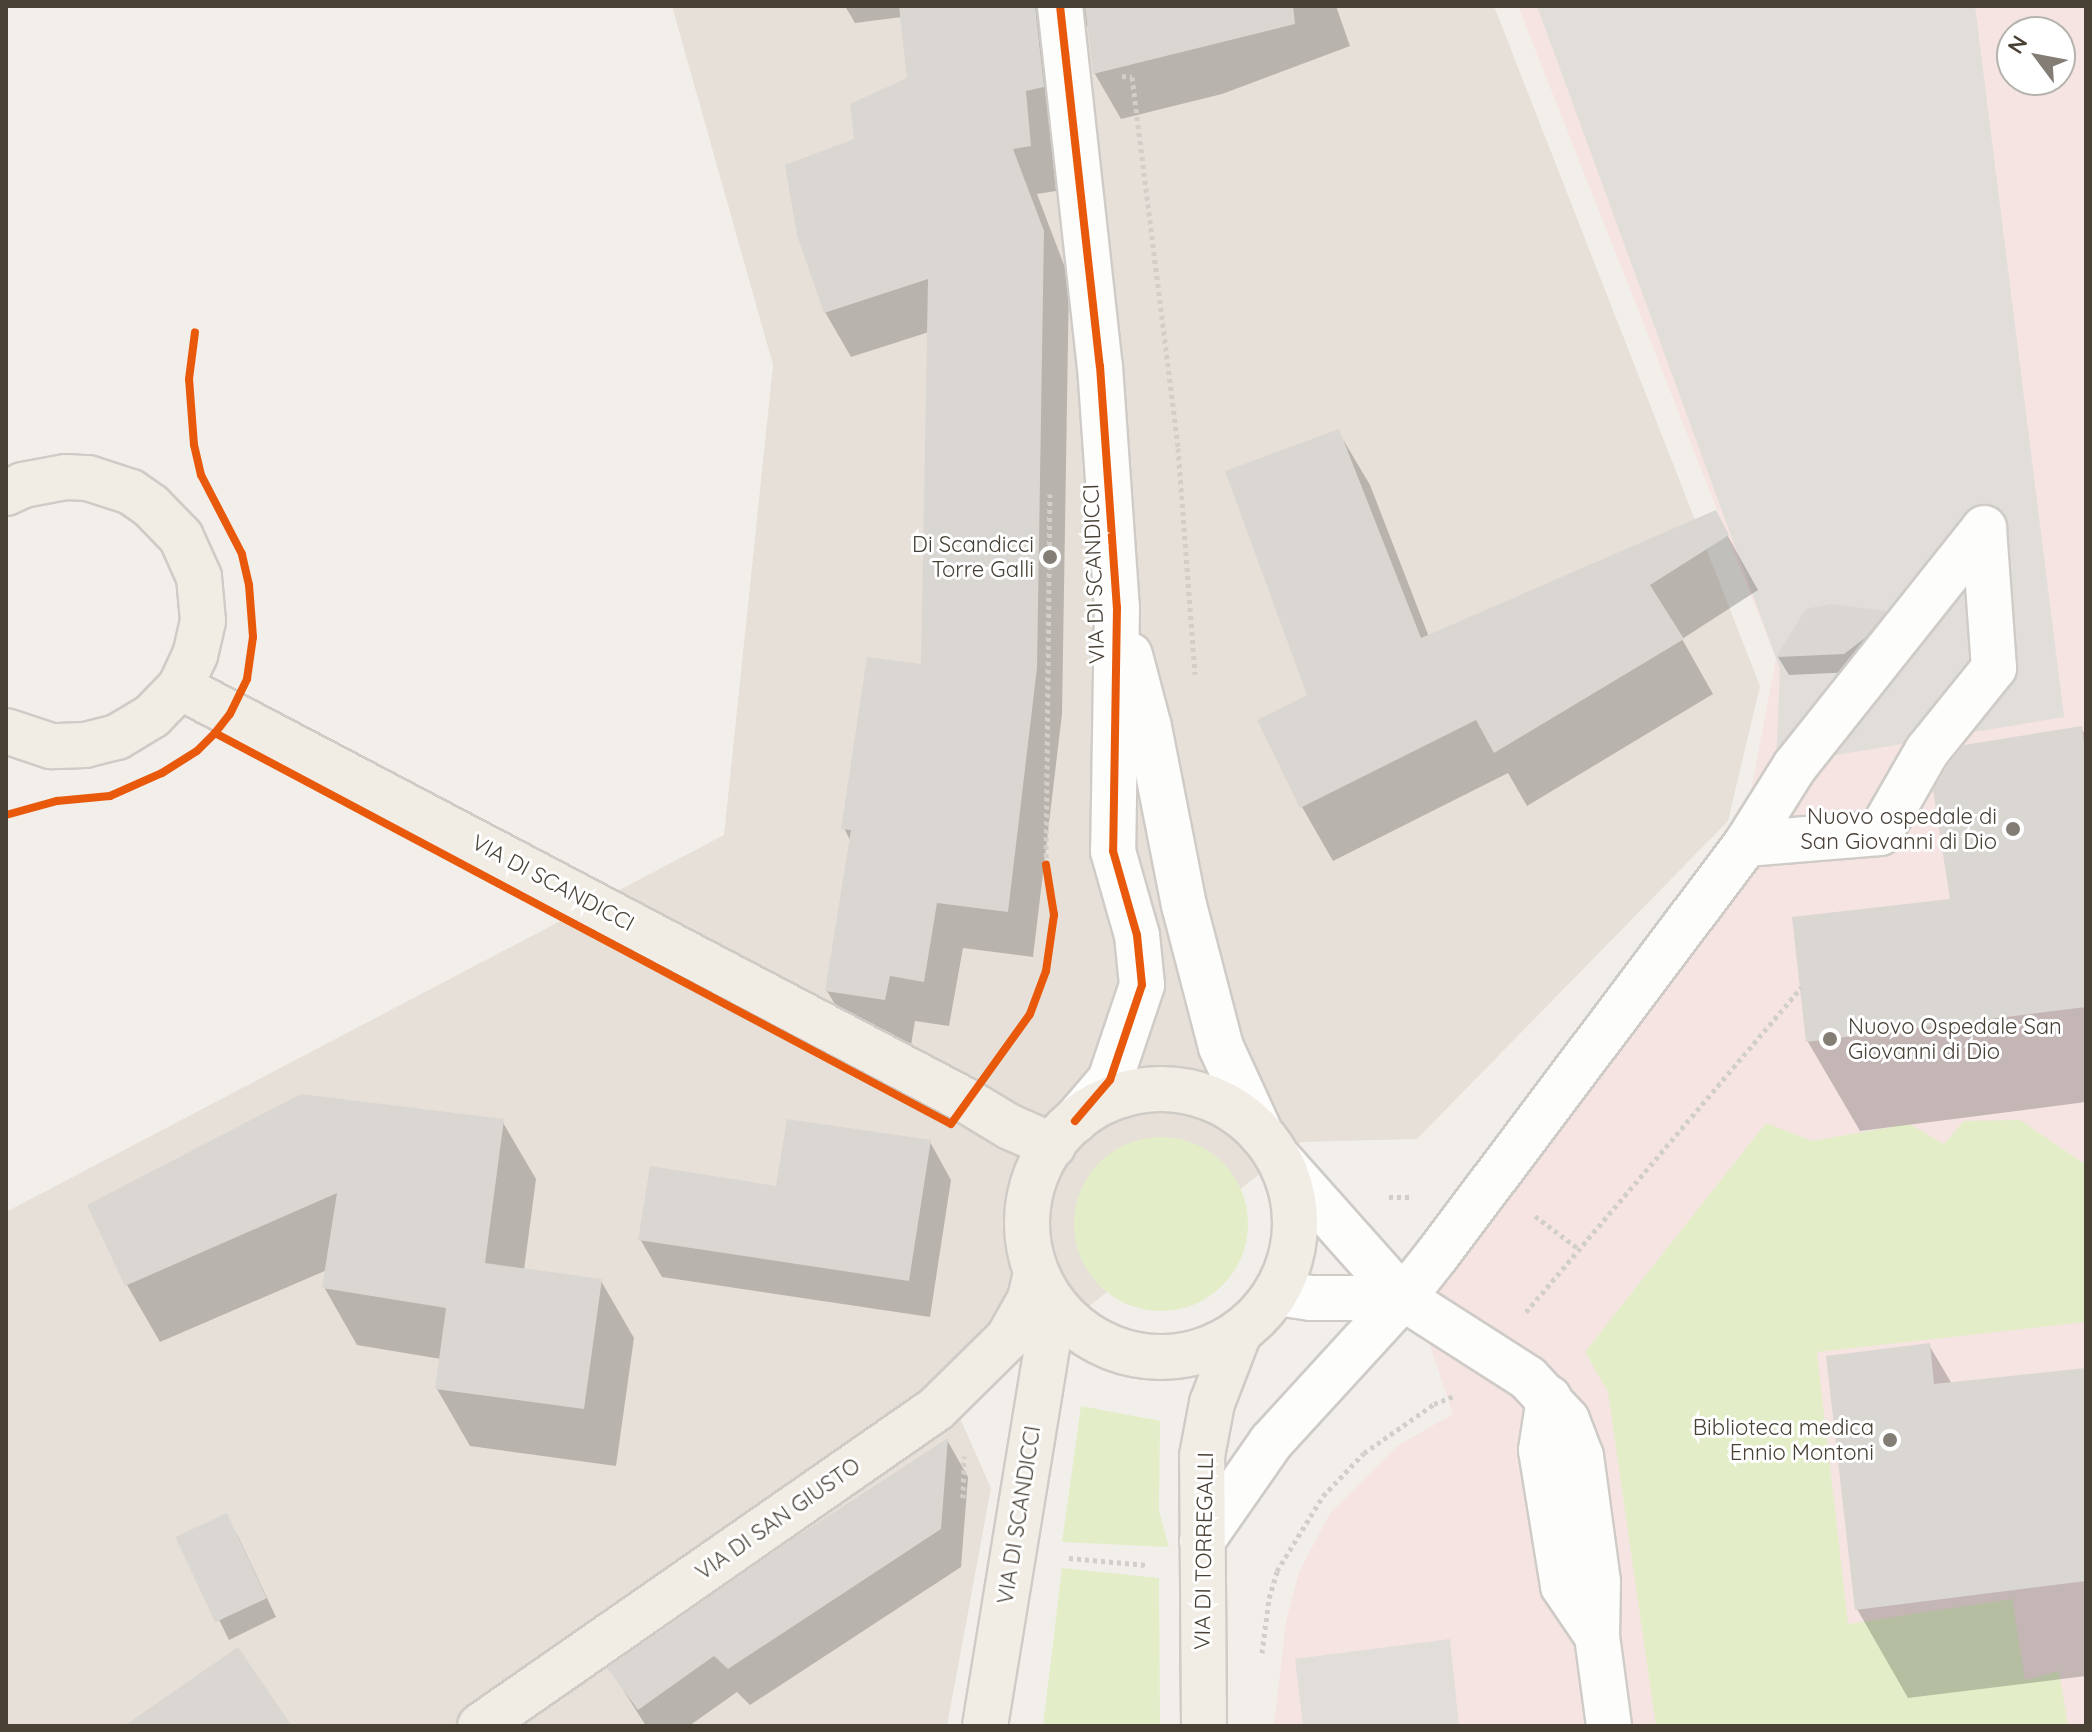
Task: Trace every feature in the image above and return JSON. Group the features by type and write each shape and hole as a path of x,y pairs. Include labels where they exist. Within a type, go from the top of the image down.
{"main road":[{"path":"6,493 23,485 66,477 88,478 131,492 151,506 181,537 199,577 203,621 195,655 180,687 152,716 117,737 85,745 51,746 6,762"},
{"name":"VIA DI SCANDICCI","path":"180,687 965,1100 1010,1127 1064,1134"},
{"path":"6,731 51,746"},
{"name":"VIA DI SCANDICCI","path":"1161,1089 1217,1101 1270,1147 1296,1213 1288,1268 1276,1293 1260,1315 1239,1333 1209,1350 1176,1358 1141,1357 1108,1347 1079,1330 1045,1290 1028,1237 1030,1199 1039,1171 1064,1134 1107,1097 1131,1090 1161,1089"},
{"name":"VIA DI SCANDICCI","path":"985,1726 1045,1290"},
{"name":"VIA DI SAN GIUSTO","path":"480,1726 936,1409 1008,1338 1030,1299 1045,1290"},
{"name":"VIA DI TORREGALLI","path":"1204,1726 1202,1456 1212,1403 1239,1333"}],"street":[{"name":"VIA DI SCANDICCI","path":"1060,6 1100,366 1117,607 1113,851 1137,935 1142,985 1110,1080 1064,1134"},
{"path":"1202,1541 1279,1432 1403,1298 1746,844 1795,766 1984,528 1994,668 1927,751 1880,833 1746,844"},
{"name":"VIA DI SCANDICCI","path":"1117,607 1149,727 1184,905 1221,1047 1270,1147"},
{"path":"1270,1147 1403,1298 1528,1378 1549,1398 1541,1450 1563,1586 1597,1636 1609,1726"},
{"path":"1276,1293 1310,1298 1403,1298"}],"path":[{"path":"1119,76 1132,77 1178,448 1196,679"},
{"path":"1046,865 1048,878"},
{"path":"1526,1312 1802,987"},
{"path":"1491,1182 1579,1249"},
{"path":"1380,1192 1389,1198 1410,1198 1423,1188"},
{"path":"1261,1666 1269,1598 1277,1571 1323,1496 1364,1453 1401,1425 1434,1404 1464,1392"},
{"path":"1056,1557 1151,1565"}],"shaded area":[{"path":"672,6 1494,6 1760,686 1728,821 1417,1139 1301,1142 956,1409 991,1488 947,1726 6,1726 6,1212 724,835 773,365"},
{"name":"Nuovo Ospedale San Giovanni di Dio","path":"1518,6 2086,6 2086,1726 1274,1726 1286,1621 1299,1572 1330,1513 1397,1446 1453,1414 1402,1262 1746,816 1776,659"},
{"path":"1537,6 1975,6 2064,717 1776,765 1780,669"},
{"path":"1450,1639 1459,1726 1303,1726 1295,1659"}],"green space":[{"path":"2020,1120 2086,1165 2086,1322 1817,1352 1848,1624 2012,1599 2025,1680 2059,1671 2068,1726 1656,1726 1608,1392 1585,1352 1766,1123 1812,1141 1909,1124 1944,1144 1964,1121"},
{"path":"1161,1137 1194,1144 1222,1163 1241,1191 1248,1224 1241,1257 1222,1285 1194,1304 1161,1311 1128,1304 1100,1285 1081,1257 1074,1224 1081,1191 1100,1163 1128,1144"},
{"path":"1081,1406 1160,1421 1159,1511 1169,1547 1062,1542"},
{"path":"1062,1568 1159,1578 1160,1726 1043,1726"}],"building":[{"path":"899,6 1035,6 1044,87 1026,91 1031,146 1013,149 1044,231 1037,668 1008,912 937,903 924,982 890,976 885,1000 825,991 851,830 841,829 867,657 921,664 928,279 824,313 797,235 785,165 854,139 850,104 907,78"},
{"path":"1085,6 1293,6 1295,24 1093,74"},
{"path":"1339,429 1421,638 1716,510 1729,535 1650,585 1684,639 1494,753 1476,720 1300,808 1257,720 1307,695 1225,471"},
{"path":"1830,604 1887,611 1865,638 1844,654 1776,657 1806,609"},
{"name":"Nuovo ospedale di San Giovanni di Dio","path":"2082,726 2086,758 2086,1007 1806,1042 1792,917 1950,899 1933,790 1948,765 1964,745"},
{"path":"301,1094 504,1119 485,1263 602,1279 584,1409 435,1389 446,1308 322,1288 337,1193 125,1286 87,1205"},
{"path":"787,1119 931,1140 909,1281 638,1240 650,1166 776,1186"},
{"path":"1930,1343 1934,1384 2086,1368 2086,1581 1855,1610 1826,1356"},
{"path":"948,1438 941,1529 728,1669 714,1656 638,1710 607,1668 793,1539"},
{"path":"227,1513 267,1598 215,1622 175,1537"},
{"path":"238,1647 292,1726 124,1726"}],"cycle path":[{"path":"1060,6 1100,366 1117,607 1113,851 1137,935 1142,985 1110,1080 1075,1121"},
{"path":"6,815 57,801 110,796 162,773 197,751 215,733 230,714 247,679 253,637 249,585 242,554 201,475 194,445 189,379 195,332"},
{"path":"215,733 951,1124 1030,1014 1046,971 1054,915 1046,865"}],"place":[{"name":"Di Scandicci Torre Galli","path":"1050,557"},
{"name":"Nuovo ospedale di San Giovanni di Dio","path":"2013,829"},
{"name":"Nuovo Ospedale San Giovanni di Dio","path":"1830,1039"},
{"name":"Biblioteca medica Ennio Montoni","path":"1890,1440"}]}
